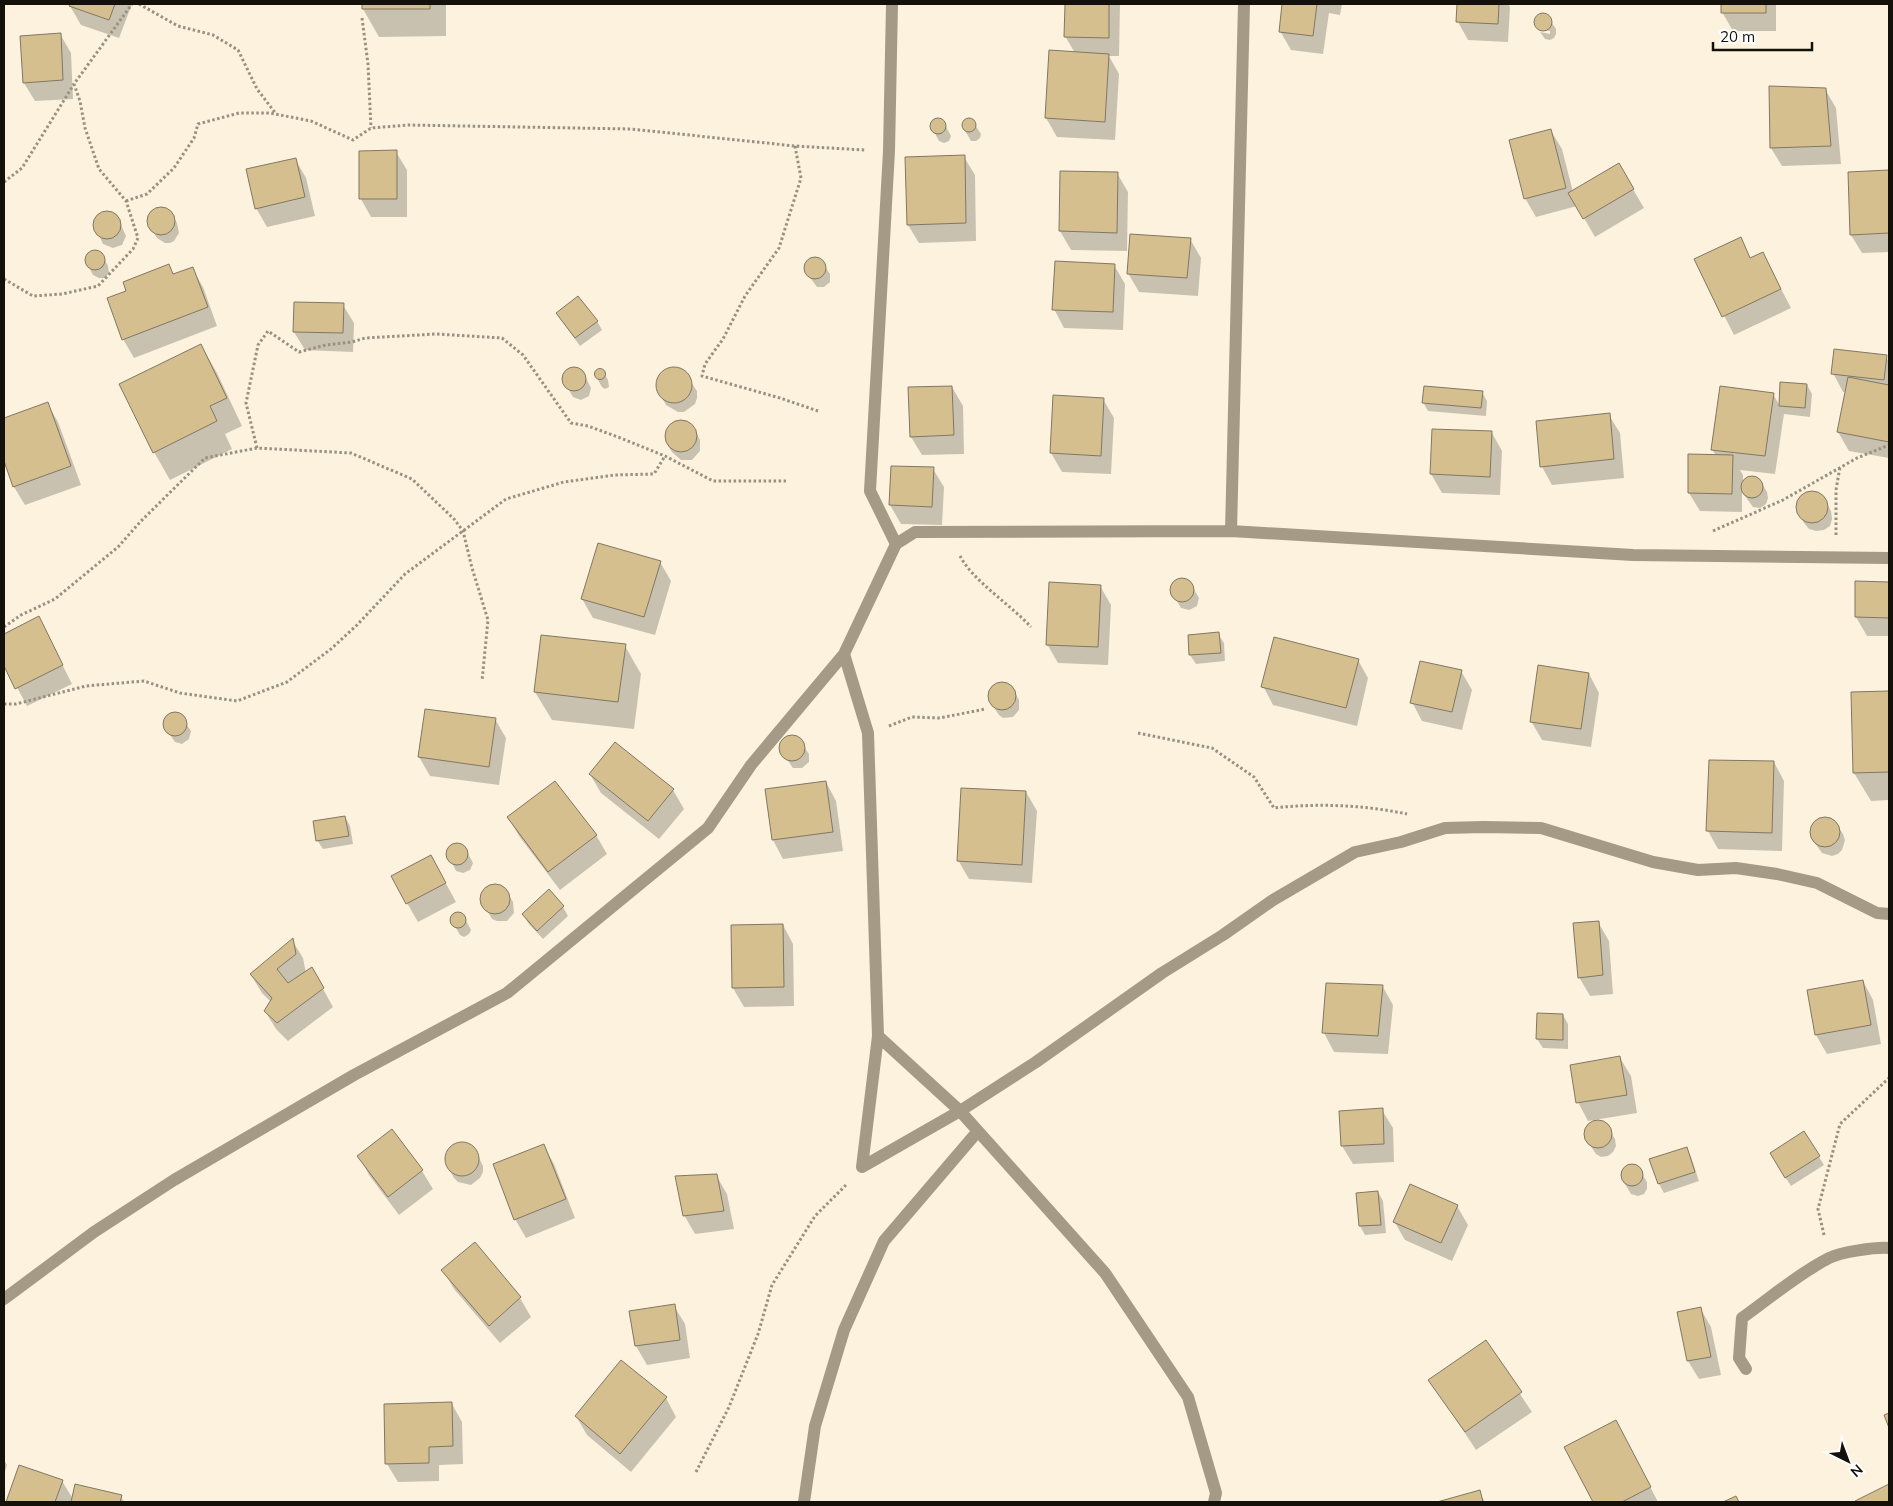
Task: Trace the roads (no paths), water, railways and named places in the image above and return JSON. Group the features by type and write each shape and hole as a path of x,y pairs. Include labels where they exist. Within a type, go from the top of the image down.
{"street":[{"path":"892,4 889,151 870,491 896,544"},
{"path":"1231,531 1244,4"},
{"path":"4,1299 94,1232 174,1180 354,1074 508,993 708,828 751,765 844,654 896,544 915,532 1231,531 1633,555 1889,558"},
{"path":"844,654 868,733 878,1036 862,1167 960,1112 1036,1062 1162,973 1223,935 1273,900 1355,852 1401,842 1445,828 1541,828 1653,862 1698,870 1736,868 1777,874 1817,883 1877,913 1889,914"},
{"path":"878,1036 960,1112 1105,1272 1188,1397 1216,1493 1214,1502"},
{"path":"804,1502 815,1426 844,1330 884,1241 978,1131"},
{"path":"1746,1369 1739,1358 1742,1318 1830,1258 1877,1248 1889,1248"}]}
